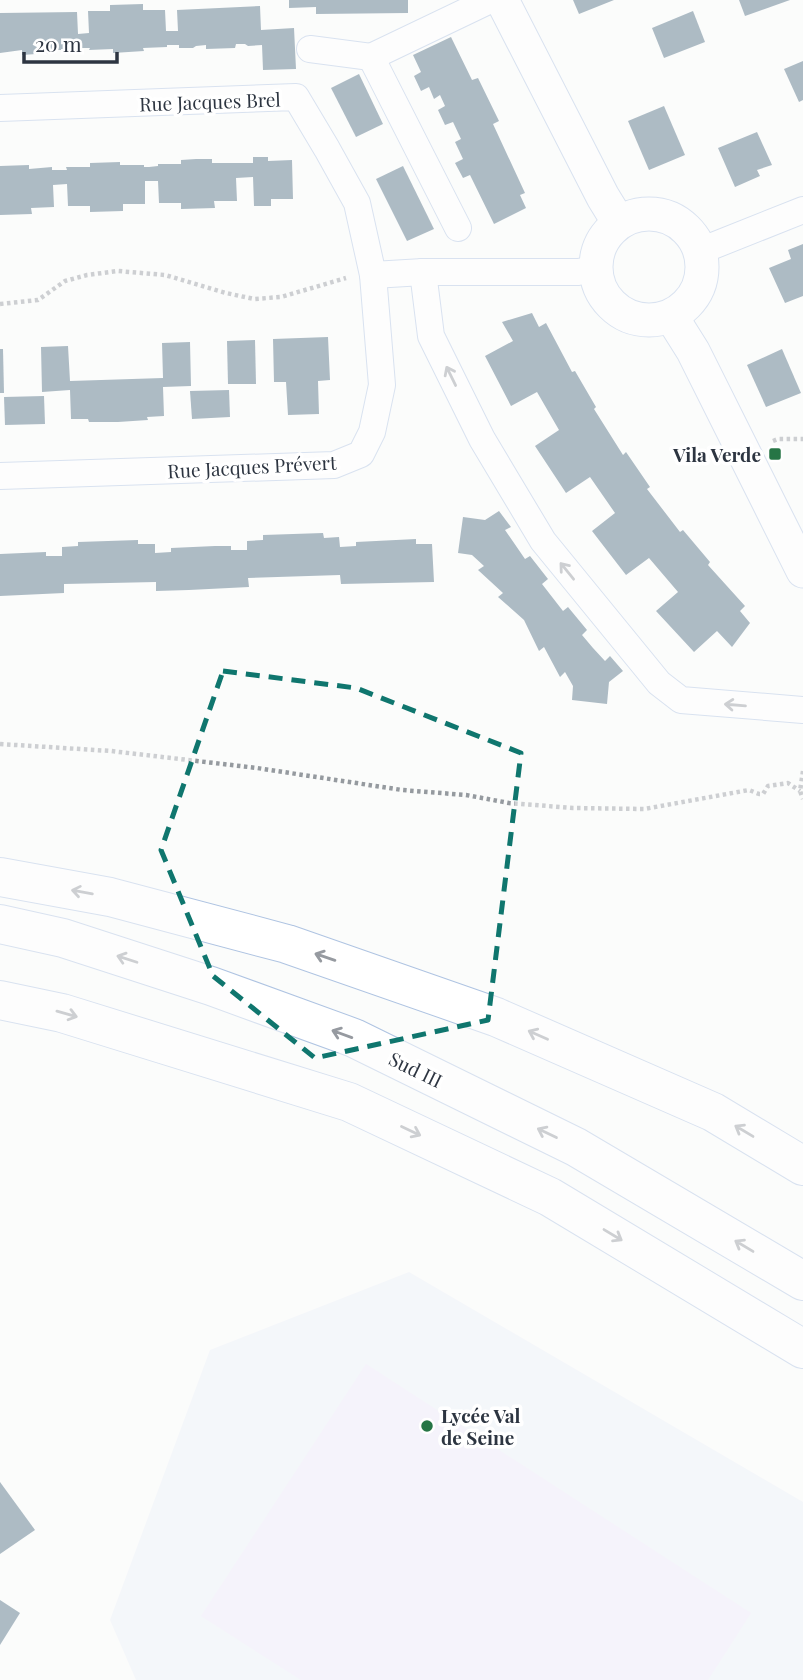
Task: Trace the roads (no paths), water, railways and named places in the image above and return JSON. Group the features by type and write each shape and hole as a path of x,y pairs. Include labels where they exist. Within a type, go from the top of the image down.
{"highway":[{"path":"0,877 110,897 287,944 496,1017 713,1112 803,1166"},
{"name":"Sud III","path":"0,924 62,938 211,986 354,1038 576,1147 803,1281"},
{"path":"0,1000 62,1013 349,1102 550,1197 803,1349"}],"street":[{"path":"310,49 371,57 489,0"},
{"path":"502,0 619,223"},
{"path":"371,57 458,228"},
{"name":"Rue Jacques Brel","path":"0,108 296,97 356,203 373,275"},
{"path":"700,251 803,210"},
{"path":"638,214 658,214 678,221 693,236 700,251 702,275 696,293 683,308 671,316 646,320 626,315 610,303 599,286 596,269 602,242 619,223 638,214"},
{"path":"373,275 424,272 578,272 596,269"},
{"path":"424,272 431,336 482,439 542,541 659,682 681,700 803,710"},
{"name":"Rue Jacques Prévert","path":"0,476 334,465 361,454 372,432 382,385 373,275"},
{"path":"671,316 693,351 803,571"}],"place":[{"name":"Vila Verde","path":"775,454"},
{"name":"Lycée Val de Seine","path":"427,1426"}]}
